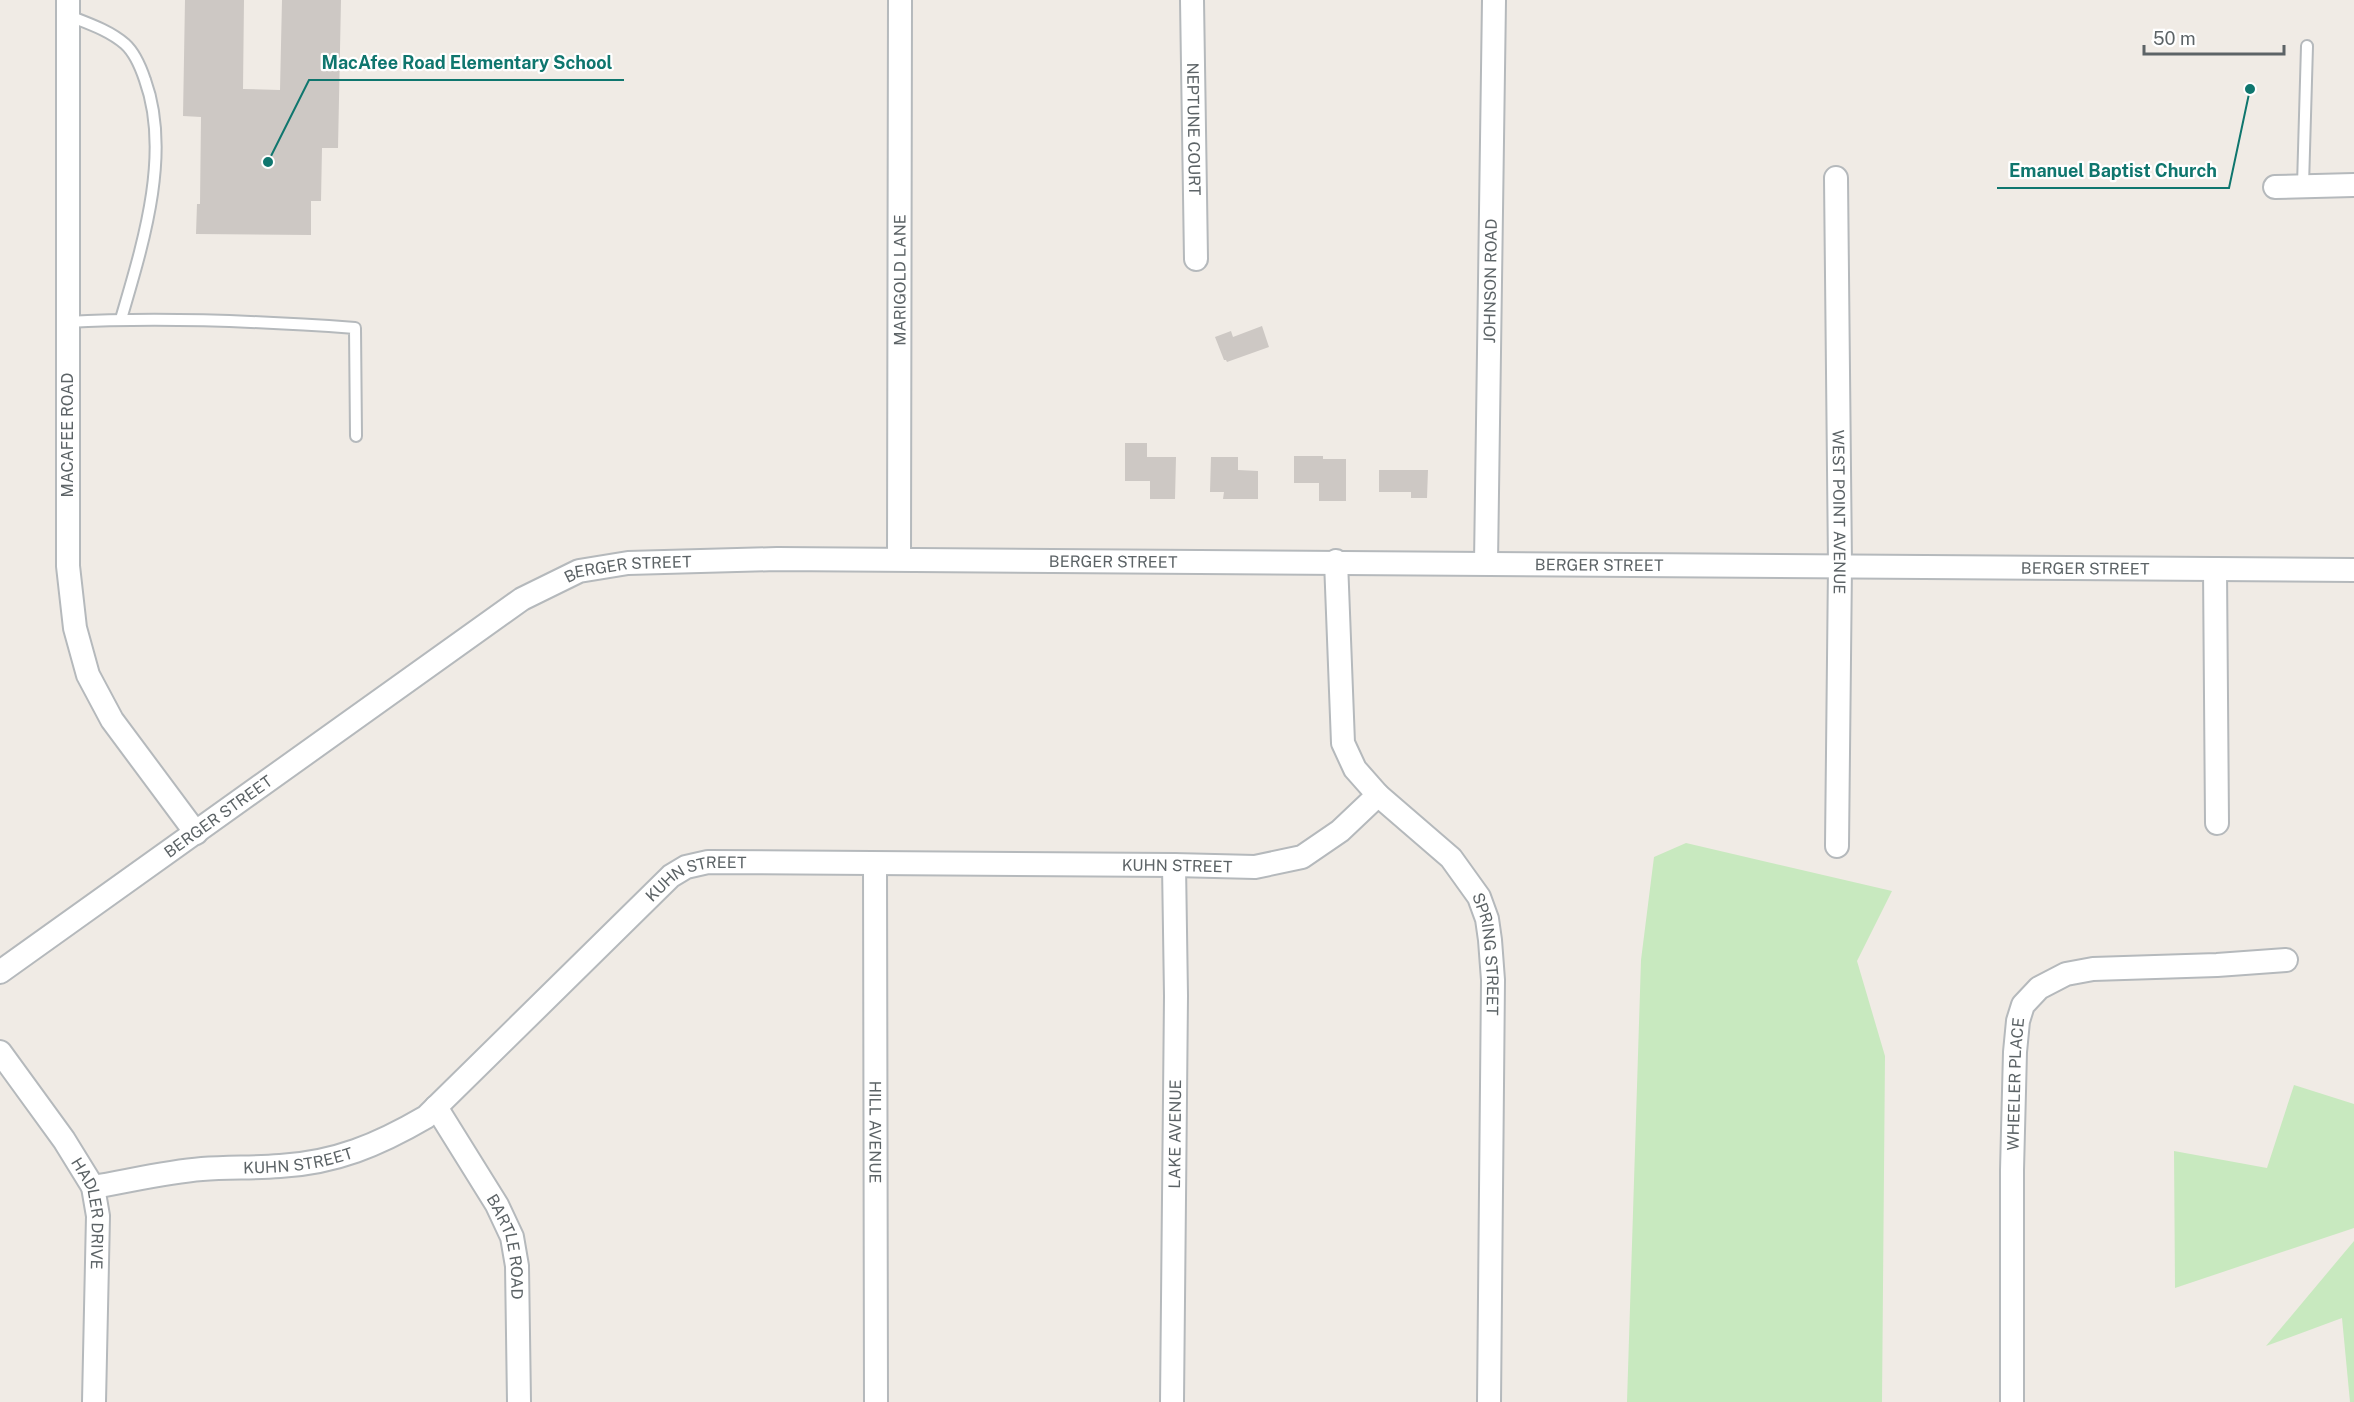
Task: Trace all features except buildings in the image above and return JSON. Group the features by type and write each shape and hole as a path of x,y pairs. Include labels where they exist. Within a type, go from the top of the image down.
{"street":[{"name":"MARIGOLD LANE","path":"899,559 900,0"},
{"name":"NEPTUNE COURT","path":"1192,0 1196,259"},
{"name":"JOHNSON ROAD","path":"1486,563 1494,0"},
{"name":"MACAFEE ROAD","path":"68,8 66,322 68,566 75,628 88,675 112,720 196,833"},
{"name":"WEST POINT AVENUE","path":"1836,178 1840,565 1837,846"},
{"path":"2275,187 2354,185"},
{"name":"BERGER STREET","path":"0,972 522,599 579,571 628,563 777,559 1336,561 2354,570"},
{"name":"SPRING STREET","path":"1336,561 1343,743 1355,769 1378,795 1451,858 1479,897 1491,940 1493,980 1489,1402"},
{"path":"2215,569 2217,823"},
{"name":"KUHN STREET","path":"93,1186 201,1169 282,1166 321,1161 363,1150 386,1140 426,1118 671,876 687,867 708,862 1255,867 1302,857 1340,831 1378,795"},
{"name":"HILL AVENUE","path":"875,864 876,1402"},
{"name":"LAKE AVENUE","path":"1172,1402 1176,1008 1174,865"},
{"name":"WHEELER PLACE","path":"2012,1402 2012,1170 2015,1052 2018,1021 2023,1005 2039,988 2066,974 2093,969 2286,960"},
{"name":"HADLER DRIVE","path":"0,1052 64,1140 93,1186 98,1216 94,1402"},
{"name":"BARTLE ROAD","path":"436,1107 497,1205 512,1237 517,1266 519,1402"}],"lane":[{"path":"68,8 125,44 142,72 150,96 154,150 152,199 140,254 121,319"},
{"path":"2303,185 2307,46"},
{"path":"66,322 121,319 306,324 356,328 356,436"}],"green space":[{"path":"1686,843 1892,891 1857,961 1885,1056 1882,1402 1627,1402 1641,960 1654,857"},
{"path":"2294,1085 2354,1104 2354,1228 2175,1288 2174,1151 2267,1168"},
{"path":"2354,1241 2354,1402 2350,1402 2342,1318 2266,1346"}],"place":[{"name":"Emanuel Baptist Church","path":"2250,89"},
{"name":"MacAfee Road Elementary School","path":"268,162"}]}
